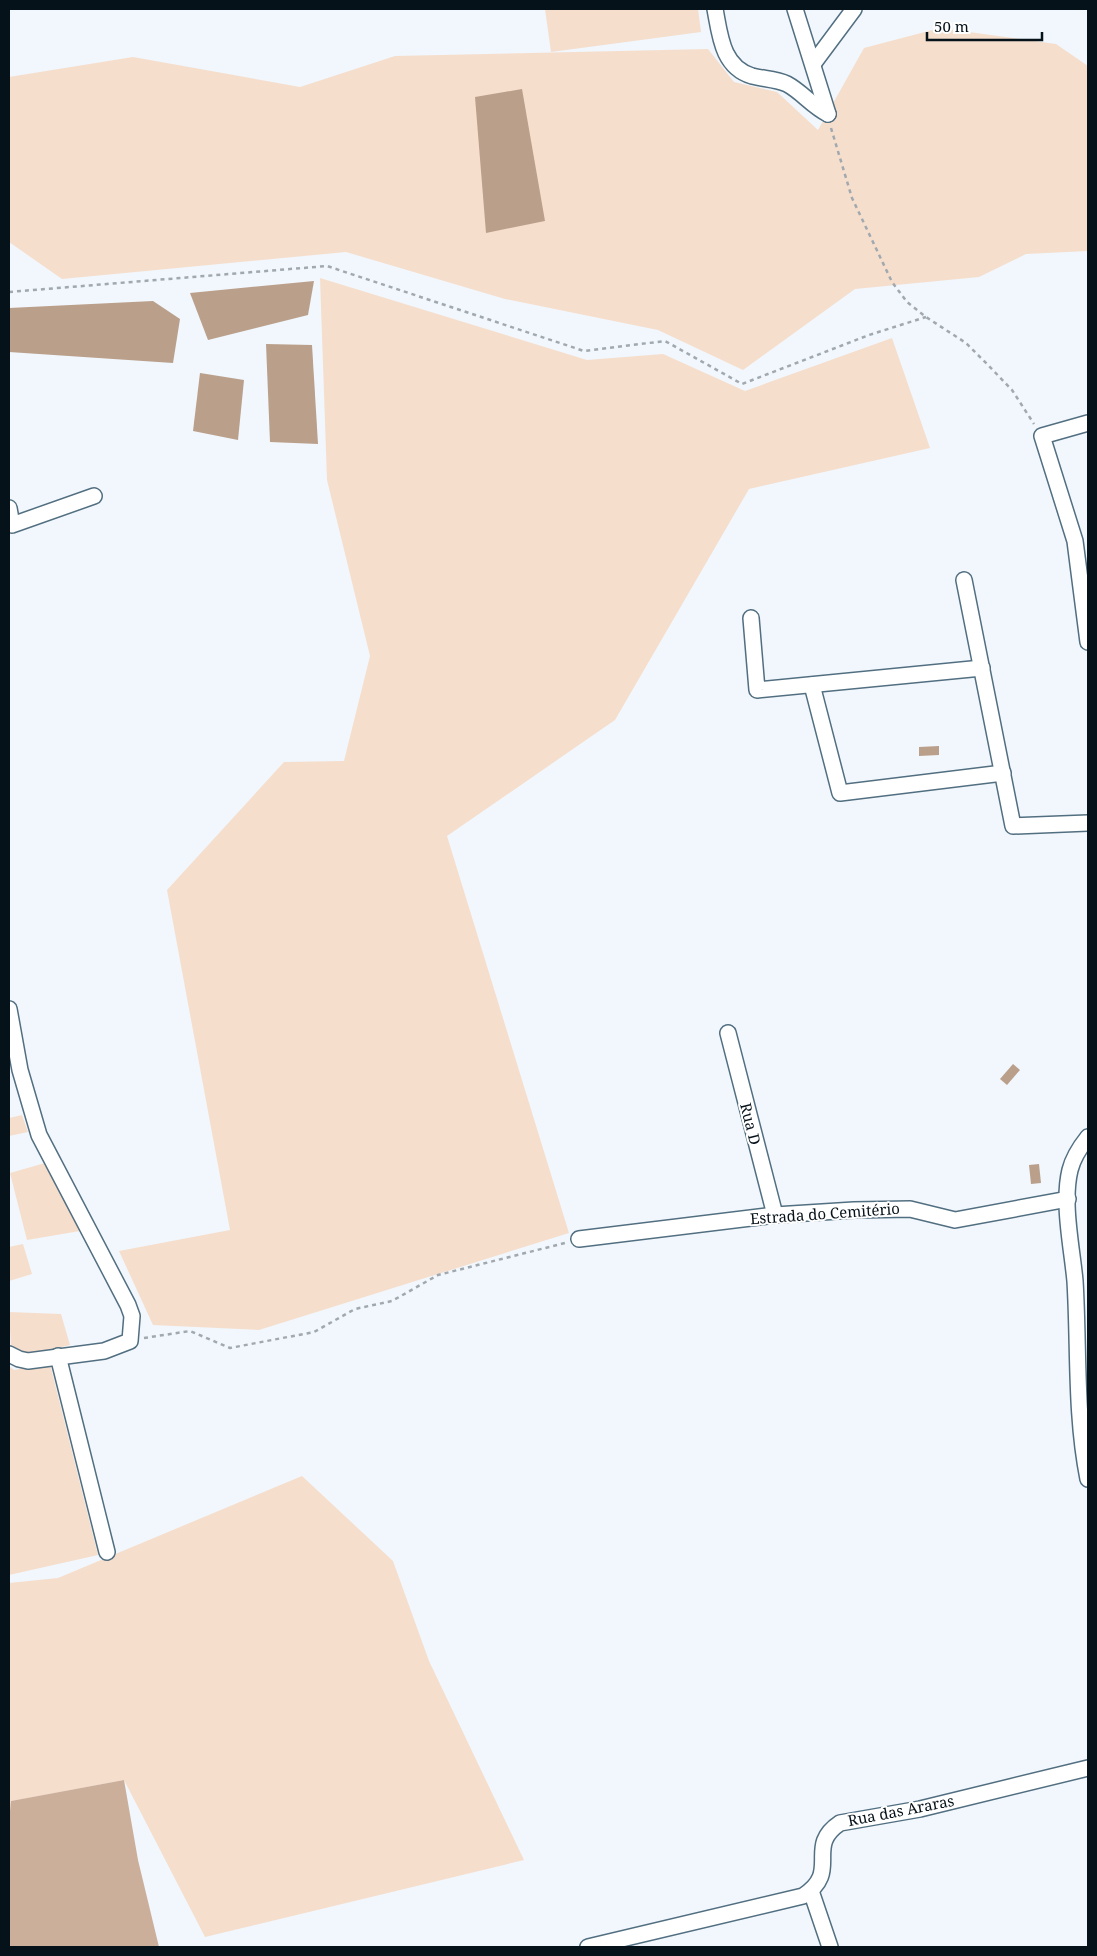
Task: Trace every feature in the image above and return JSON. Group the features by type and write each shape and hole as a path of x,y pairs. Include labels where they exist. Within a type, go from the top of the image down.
{"street":[{"path":"715,9 726,55 736,68 752,76 787,84 812,105 828,114"},
{"path":"795,9 828,114"},
{"path":"813,64 854,9"},
{"path":"1088,422 1042,436 1075,541 1088,642"},
{"path":"9,508 10,526 94,496"},
{"path":"964,580 1013,826 1088,823"},
{"path":"751,618 757,690 982,668"},
{"path":"812,685 840,793 1003,773"},
{"path":"9,1009 20,1070 39,1135 132,1316 130,1341 104,1351 28,1361 9,1354"},
{"name":"Rua D","path":"728,1033 752,1133 775,1215"},
{"path":"1088,1137 1074,1159 1070,1172 1068,1199 1075,1282 1080,1427 1088,1479"},
{"name":"Estrada do Cemitério","path":"579,1239 775,1215 910,1209 955,1220 1068,1199"},
{"path":"58,1356 107,1552"},
{"name":"Rua das Araras","path":"811,1891 823,1871 822,1844 825,1837 840,1824 920,1809 1088,1768"},
{"path":"588,1947 793,1899 811,1891 830,1947"}],"path":[{"path":"828,114 852,198 865,229 892,282 907,302 926,318 966,343 987,364 1012,390 1042,436"},
{"path":"9,292 327,266 584,350 665,341 742,384 870,335 926,318"},
{"path":"130,1341 190,1331 230,1348 314,1332 355,1309 392,1301 438,1275 579,1239"}],"shaded area":[{"path":"545,9 698,9 701,32 551,52"},
{"path":"940,28 1056,44 1088,66 1088,251 1026,254 979,277 855,289 743,370 658,330 505,299 346,252 62,279 9,242 9,77 133,57 300,87 395,56 708,49 734,82 777,92 818,130 864,48"},
{"path":"522,89 545,221 486,233 475,97"},
{"path":"320,278 587,360 663,354 745,391 892,338 930,448 749,489 615,720 447,836 569,1233 259,1330 153,1325 119,1251 230,1230 167,890 284,762 344,761 370,656 327,480"},
{"path":"314,281 308,315 208,340 190,293"},
{"path":"153,301 180,319 173,363 9,352 9,308"},
{"path":"266,344 312,345 318,444 270,442"},
{"path":"200,373 244,380 238,440 193,431"},
{"path":"939,746 939,755 919,756 919,747"},
{"path":"1013,1064 1020,1070 1007,1085 1000,1079"},
{"path":"22,1115 28,1132 9,1136 9,1118"},
{"path":"45,1163 80,1231 27,1240 10,1173"},
{"path":"1039,1164 1041,1183 1031,1184 1029,1165"},
{"path":"23,1244 32,1274 9,1281 9,1247"},
{"path":"9,1312 61,1314 70,1345 27,1356 11,1347"},
{"path":"50,1364 98,1555 9,1575 9,1366 14,1370"},
{"path":"302,1476 393,1561 429,1661 524,1860 205,1937 124,1780 12,1801 9,1821 9,1583 58,1578"},
{"path":"124,1780 138,1860 159,1947 9,1947 9,1821 11,1801"}]}
